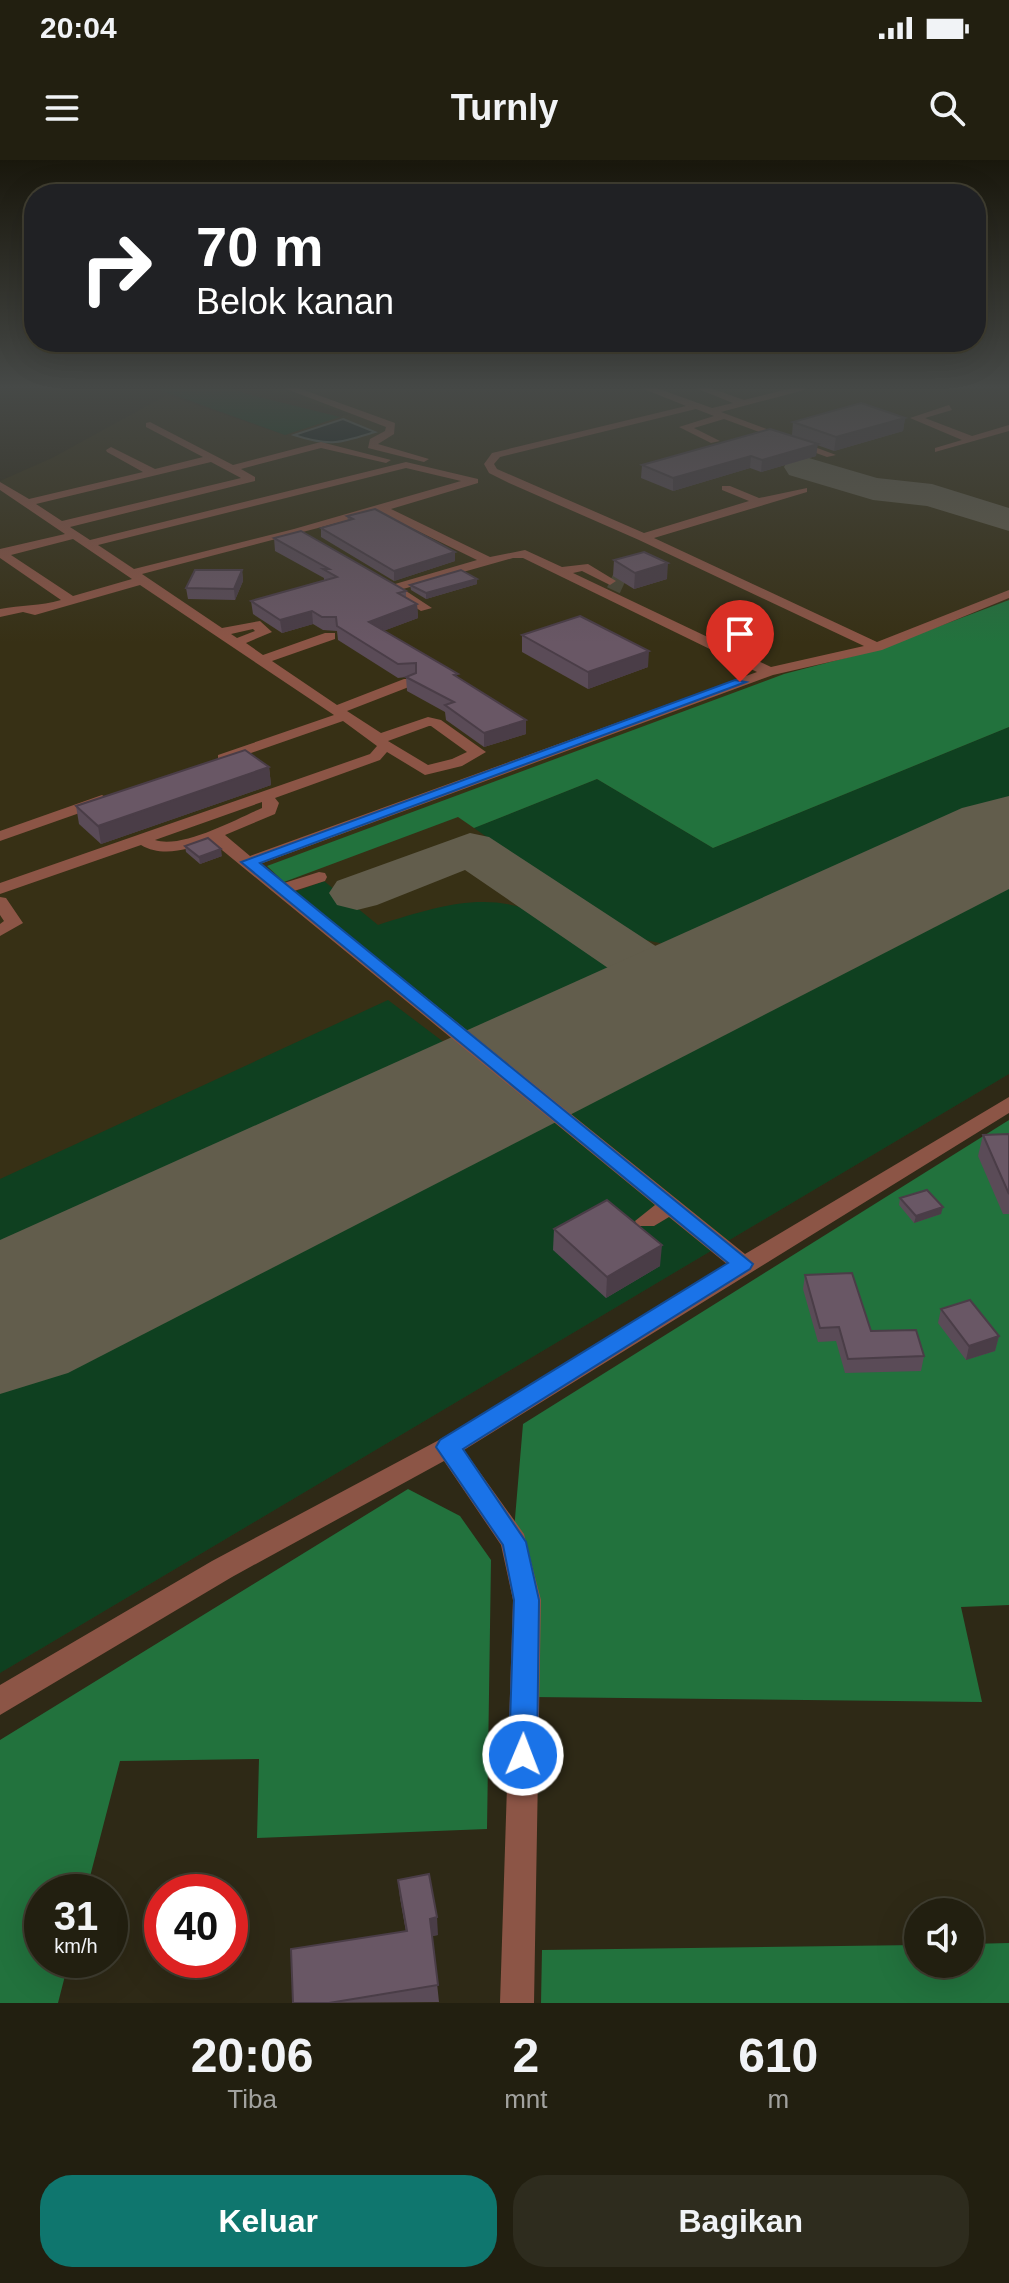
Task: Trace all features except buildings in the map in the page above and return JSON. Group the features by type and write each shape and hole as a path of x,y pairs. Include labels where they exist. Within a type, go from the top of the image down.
{"street":[{"path":"27,503 156,471"},
{"path":"58,526 251,479 239,471"},
{"path":"89,544 382,471"},
{"path":"4,609 35,611 198,557 382,509 474,481 432,471"},
{"path":"473,471 513,481"},
{"path":"493,471 643,537 877,647"},
{"path":"0,889 375,757 382,742 428,721 436,723 478,752 457,763 425,770 382,742 261,660 237,642 58,526 3,487"},
{"path":"726,488 754,499 755,503"},
{"path":"212,489 242,506"},
{"path":"643,537 803,490"},
{"path":"382,509 489,561"},
{"path":"298,532 312,540"},
{"path":"1,554 74,535"},
{"path":"1,554 71,601"},
{"path":"393,588 512,554 525,554 769,672"},
{"path":"198,557 211,566"},
{"path":"560,571 584,567 610,581"},
{"path":"379,580 426,608"},
{"path":"623,587 641,597 626,604"},
{"path":"249,862 769,672 877,647 1009,594"},
{"path":"221,632 255,624 265,632 237,642"},
{"path":"261,660 330,636"},
{"path":"210,763 340,713 409,682"},
{"path":"0,836 120,794"},
{"path":"142,838 158,847 172,847 213,834 269,811 271,803 264,795"},
{"path":"213,834 742,1264"},
{"path":"282,890 319,877"},
{"path":"0,902 14,923 0,931"},
{"path":"0,1701 222,1569 448,1447 742,1264 1009,1104"},
{"path":"646,1221 672,1205"},
{"path":"448,1447 514,1542 527,1600 517,2003"}],"shaded area":[{"path":"23,471 1009,471 1009,1074 0,1673 0,481"}],"green space":[{"path":"1009,600 1009,727 713,848 597,779 474,828 458,817 284,882 267,866 784,674 876,650"},
{"path":"1009,727 1009,817 730,948 695,950 630,937 474,828 597,779 713,848"},
{"path":"1009,856 1009,1074 0,1673 0,1353"},
{"path":"324,881 378,925 455,904 502,903 525,909 575,934 604,960 615,979 597,1011 495,1060 292,893"},
{"path":"388,1000 478,1068 0,1295 0,1179"},
{"path":"1009,1120 1009,1605 961,1607 982,1702 532,1697 513,1542 523,1424"},
{"path":"408,1489 460,1516 491,1560 487,1829 257,1838 259,1759 120,1761 91,1874 24,1874 24,1978 64,1978 58,2003 0,2003 0,1740"},
{"path":"1009,1943 1009,2003 541,2003 542,1950 904,1945 904,1978 984,1978 984,1944"}],"taxiway":[{"path":"815,471 873,489 932,495 1009,520"},
{"path":"357,893 470,849 684,992"}],"runway":[{"path":"0,1322 1009,836"}],"tunnel":[{"path":"610,581 623,587"}],"route":[{"path":"523,1755 527,1600 514,1542 448,1447 742,1264 249,862 740,682"}]}
